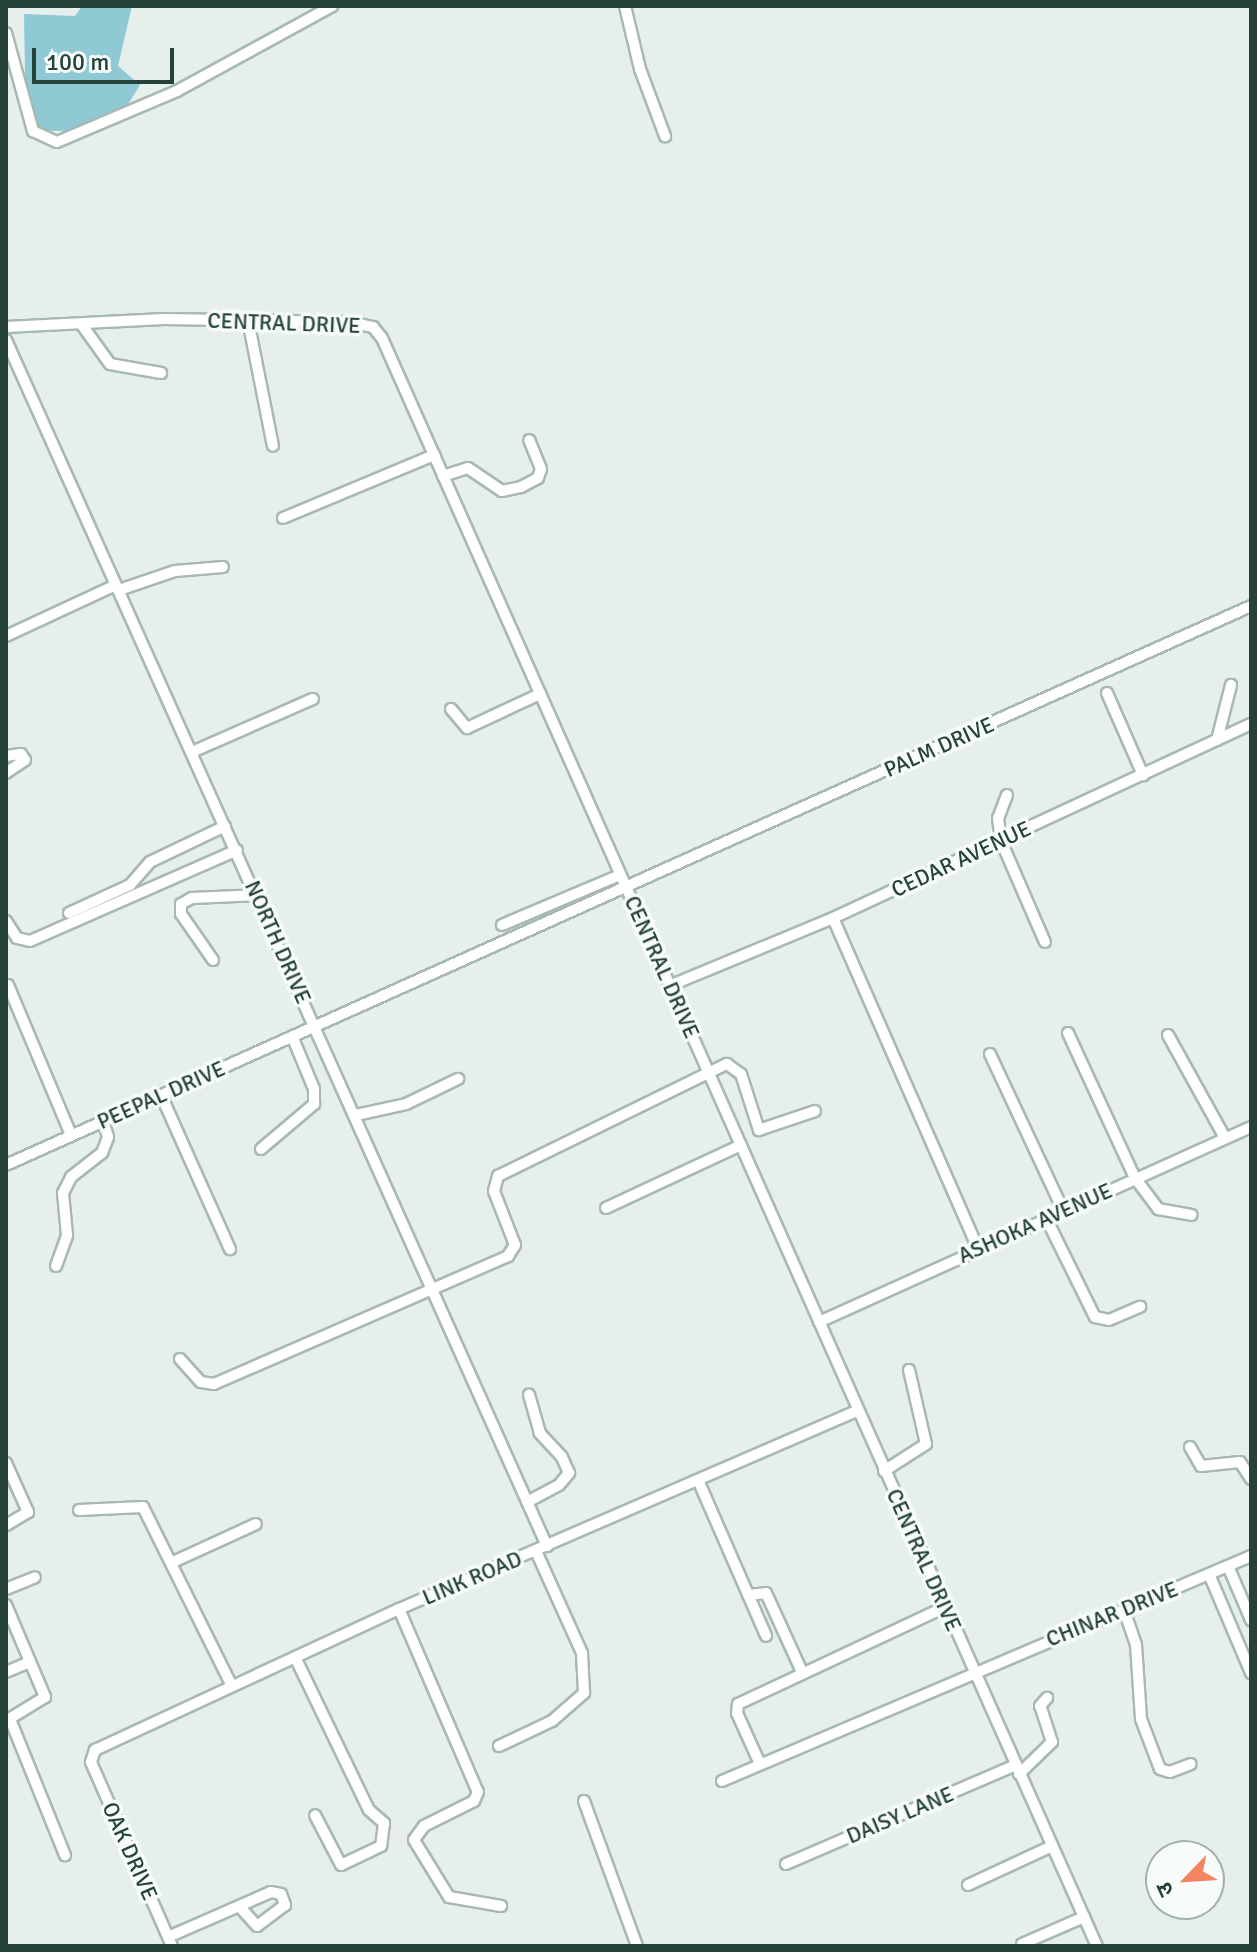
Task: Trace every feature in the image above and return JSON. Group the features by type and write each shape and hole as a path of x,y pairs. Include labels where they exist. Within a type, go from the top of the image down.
{"street":[{"path":"6,33 33,131 57,142 177,91 332,6"},
{"path":"625,6 640,69 665,136"},
{"path":"248,320 273,446"},
{"name":"CENTRAL DRIVE","path":"6,327 248,320 373,327 434,455 1016,1770 1097,1946"},
{"path":"82,325 110,364 161,373"},
{"name":"NORTH DRIVE","path":"6,340 316,1025 527,1502 541,1549 582,1653 584,1693 552,1721 499,1746"},
{"path":"443,476 468,468 502,491 521,487 538,478 541,469 529,440"},
{"path":"283,518 434,455"},
{"path":"6,636 118,587 175,571 223,567"},
{"name":"PALM DRIVE","path":"316,1025 1251,606"},
{"path":"1217,740 1231,685"},
{"path":"1107,693 1143,775"},
{"path":"451,709 467,728 540,694"},
{"path":"192,752 313,699"},
{"name":"CEDAR AVENUE","path":"669,986 833,918 1251,724"},
{"path":"6,756 21,754 25,760 6,773"},
{"path":"1007,795 998,818 1001,841 1045,942"},
{"path":"69,913 130,885 150,862 225,826"},
{"path":"6,921 17,938 30,941 237,850"},
{"path":"502,925 620,875"},
{"path":"213,960 181,914 181,904 192,898 257,895"},
{"path":"833,918 978,1248"},
{"path":"8,985 71,1135"},
{"name":"PEEPAL DRIVE","path":"6,1165 316,1025"},
{"path":"1068,1033 1135,1178 1158,1209 1191,1215"},
{"path":"1168,1035 1225,1138"},
{"path":"261,1149 314,1104 314,1089 292,1036"},
{"path":"990,1054 1063,1210"},
{"path":"180,1359 201,1382 214,1384 514,1250 494,1191 498,1176 727,1064 737,1068 759,1130 815,1111"},
{"path":"356,1115 406,1104 458,1079"},
{"path":"161,1095 230,1249"},
{"path":"56,1266 67,1235 63,1193 71,1177 102,1153 108,1137 103,1121"},
{"name":"ASHOKA AVENUE","path":"819,1322 1251,1127"},
{"path":"606,1208 741,1145"},
{"path":"1046,1218 1095,1317 1109,1320 1140,1307"},
{"path":"884,1471 926,1444 909,1370"},
{"path":"527,1502 559,1485 569,1473 562,1457 540,1433 529,1395"},
{"name":"LINK ROAD","path":"91,1755 101,1745 399,1609 857,1411"},
{"path":"1190,1447 1201,1466 1240,1462 1251,1479"},
{"path":"6,1463 28,1514 6,1525"},
{"path":"698,1480 766,1636"},
{"path":"79,1510 143,1507 232,1686"},
{"path":"173,1562 256,1524"},
{"name":"CHINAR DRIVE","path":"722,1781 973,1671 1251,1556"},
{"path":"1228,1566 1251,1620"},
{"path":"1209,1574 1251,1673"},
{"path":"6,1589 35,1577"},
{"path":"748,1595 766,1593 802,1672"},
{"path":"6,1605 45,1699 8,1720 65,1855"},
{"path":"760,1764 736,1708 802,1672 945,1607"},
{"path":"399,1609 478,1792 474,1801 424,1826 414,1840 449,1897 501,1906"},
{"path":"1124,1610 1136,1645 1141,1719 1160,1769 1170,1772 1191,1764"},
{"path":"295,1657 369,1810 384,1823 381,1846 341,1865 315,1815"},
{"path":"6,1672 30,1662"},
{"path":"1016,1770 1052,1742 1040,1706 1047,1698"},
{"name":"OAK DRIVE","path":"91,1755 170,1941"},
{"name":"DAISY LANE","path":"786,1864 1016,1770"},
{"path":"584,1801 637,1946"},
{"path":"968,1885 1052,1846"},
{"path":"170,1941 241,1908"},
{"path":"1022,1944 1084,1917"}],"water":[{"path":"82,6 132,6 118,66 140,85 127,106 92,132 26,130 24,14 75,16"}]}
